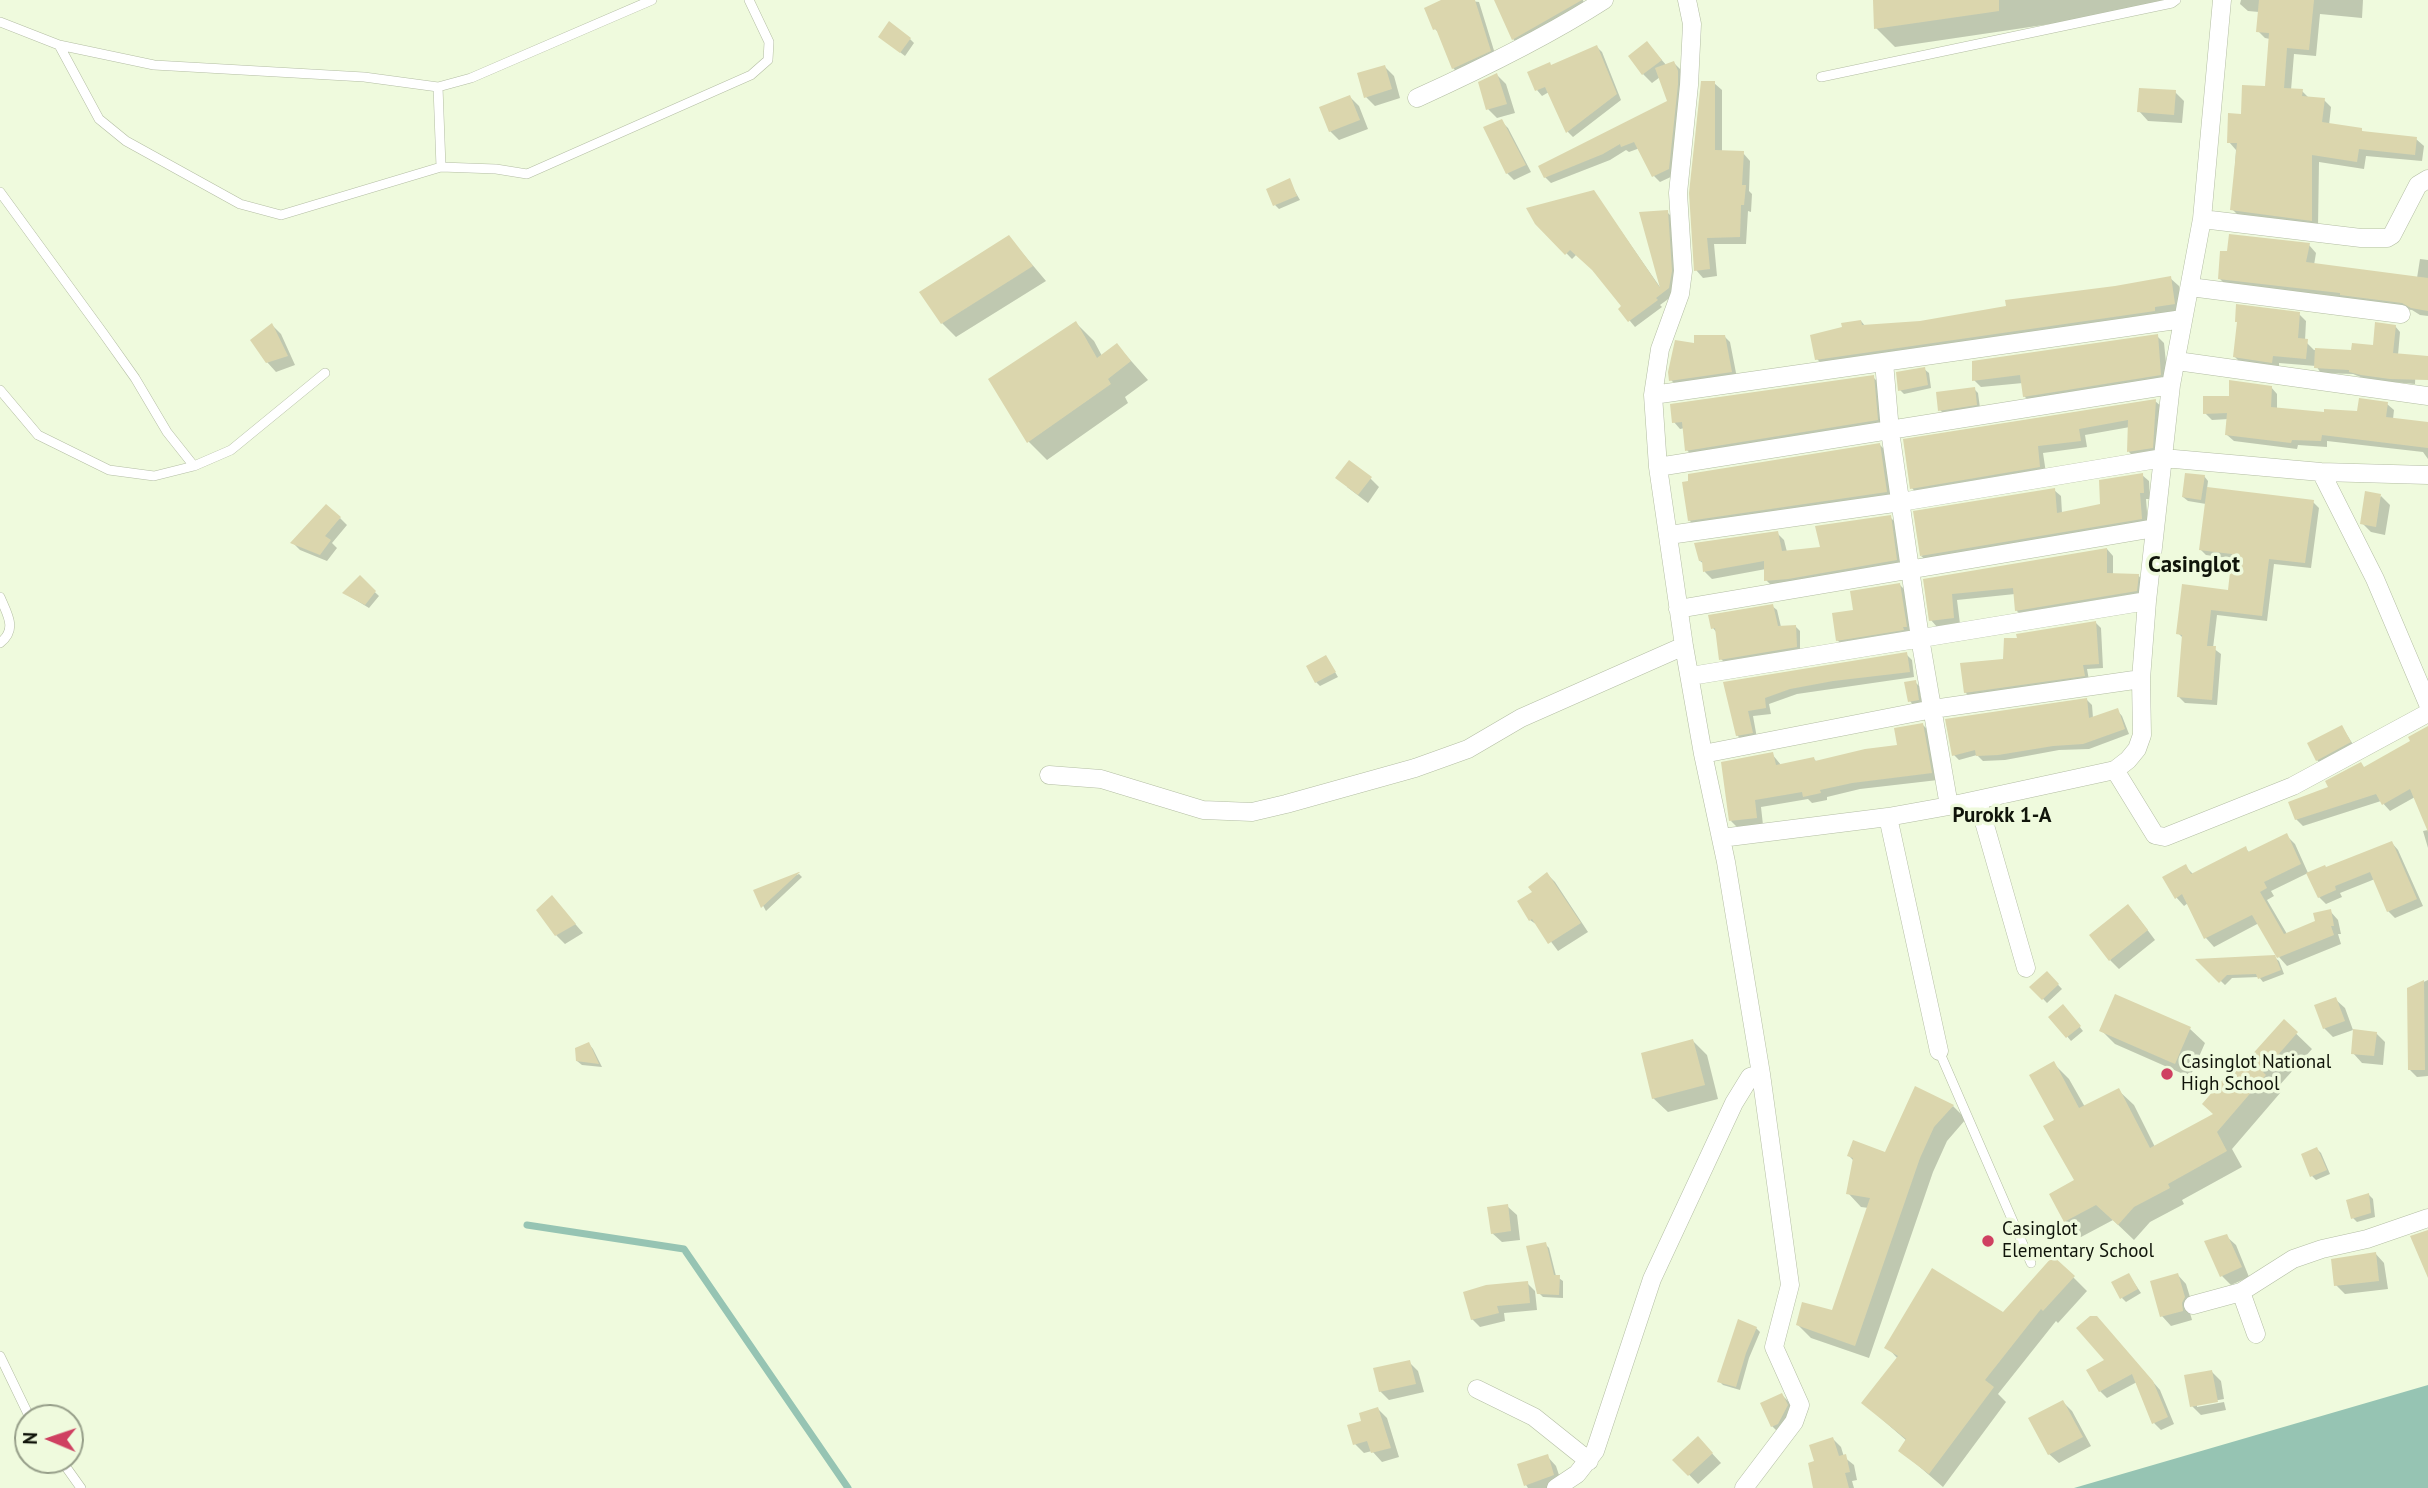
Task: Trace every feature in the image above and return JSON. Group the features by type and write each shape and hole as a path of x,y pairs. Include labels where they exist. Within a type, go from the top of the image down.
{"street":[{"path":"1417,97 1470,74 1569,23 1604,0"},
{"path":"1687,0 1692,24 1678,193 1682,283 1678,302 1664,332 1653,395 1658,467 1684,646 1721,838 1761,1074 1790,1285 1774,1347 1800,1405 1794,1422 1744,1488"},
{"path":"1721,838 1888,817 1978,801 2115,770 2137,749 2142,735 2141,679 2147,601 2171,385 2202,219 2222,0"},
{"path":"2202,219 2361,238 2387,238 2392,234 2418,184 2428,179"},
{"path":"2190,287 2401,314"},
{"path":"1653,395 2183,319"},
{"path":"2177,361 2428,396"},
{"path":"1884,362 1890,431 1920,638 1949,806"},
{"path":"1658,467 2171,385"},
{"path":"1669,535 1902,502 2164,458 2321,472 2428,475"},
{"path":"2321,472 2375,579 2428,704"},
{"path":"1678,609 2155,528"},
{"path":"1690,676 2147,601"},
{"path":"1049,775 1101,779 1203,810 1231,812 1263,809 1415,768 1468,749 1521,718 1684,646"},
{"path":"1703,754 1933,709 2141,679"},
{"path":"2115,770 2155,835 2165,837 2293,786 2428,713"},
{"path":"1978,801 2026,968"},
{"path":"1888,817 1939,1051"},
{"path":"1556,1488 1577,1474 1595,1451 1652,1279 1734,1103 1750,1077 1761,1074"},
{"path":"2193,1305 2241,1292 2293,1259 2367,1239 2428,1218"},
{"path":"2241,1292 2256,1334"},
{"path":"1477,1389 1534,1417 1589,1461"}],"lane":[{"path":"0,22 59,45 154,65 364,76 438,87 471,78 652,0"},
{"path":"59,45 100,119 126,141 240,204 281,215 441,167 496,169 527,174 751,75 768,60 769,42 749,0"},
{"path":"1821,76 2176,0"},
{"path":"438,87 441,167"},
{"path":"0,192 135,378 167,432 194,467"},
{"path":"0,390 38,435 109,470 154,476 194,467 231,450 325,373"},
{"path":"0,597 11,623 9,633 0,643"},
{"path":"1939,1051 2031,1263"},
{"path":"0,1356 23,1404"}],"shaded area":[{"path":"2428,1385 2428,1488 2074,1488"}],"building":[{"path":"1441,0 1475,0 1491,51 1452,69 1436,29 1433,30 1424,8"},
{"path":"1494,0 1582,0 1512,40"},
{"path":"1873,0 1999,0 1999,11 1874,29"},
{"path":"2259,0 2314,0 2309,50 2287,48 2284,88 2303,89 2302,96 2325,98 2322,122 2362,128 2362,131 2417,137 2415,155 2359,149 2357,162 2312,155 2312,221 2230,210 2237,143 2227,143 2228,113 2241,114 2242,85 2265,86 2269,33 2256,32"},
{"path":"889,21 911,38 900,53 878,37"},
{"path":"1647,41 1662,60 1642,75 1628,56"},
{"path":"1597,45 1617,94 1566,133 1545,87 1535,91 1527,72 1550,62 1551,65"},
{"path":"1674,61 1678,71 1678,84 1669,169 1652,177 1634,142 1621,147 1620,144 1603,154 1544,178 1538,166 1667,101 1655,68"},
{"path":"1385,65 1392,89 1364,98 1357,73"},
{"path":"1497,73 1507,104 1486,110 1478,82"},
{"path":"1701,81 1715,81 1715,150 1744,151 1742,185 1746,185 1744,205 1741,205 1740,237 1707,238 1710,269 1694,271 1689,193"},
{"path":"2139,88 2176,90 2174,115 2137,112"},
{"path":"1350,95 1360,120 1329,132 1319,107"},
{"path":"1502,119 1526,165 1506,174 1483,127"},
{"path":"1290,178 1297,196 1273,206 1266,189"},
{"path":"1594,190 1660,288 1639,212 1668,210 1672,271 1669,288 1656,298 1658,300 1628,322 1618,309 1621,306 1592,270 1570,250 1565,255 1535,224 1526,208"},
{"path":"2229,234 2310,243 2306,262 2428,278 2428,311 2411,308 2402,303 2340,293 2218,279 2220,251 2227,251"},
{"path":"1009,235 1033,266 941,324 919,292"},
{"path":"2171,276 2175,304 2155,307 2155,311 1815,360 1810,335 1842,327 1841,323 1861,320 1862,325 1920,321 2006,306 2005,300"},
{"path":"2236,304 2300,312 2298,338 2308,339 2306,359 2273,356 2272,363 2233,357"},
{"path":"1076,321 1097,358 1117,343 1131,361 1108,379 1111,384 1027,443 988,379"},
{"path":"2375,322 2396,325 2393,353 2428,356 2428,380 2390,379 2361,375 2349,370 2314,368 2315,348 2351,350 2352,343 2373,345"},
{"path":"272,323 288,356 266,363 250,340"},
{"path":"2158,334 2161,375 2023,397 2020,375 1972,381 1972,361"},
{"path":"1694,335 1725,335 1732,372 1669,381 1668,372 1675,340 1694,343"},
{"path":"1925,367 1928,385 1898,391 1896,372"},
{"path":"1874,375 1878,420 1685,451 1682,422 1672,423 1670,404"},
{"path":"2229,380 2272,386 2271,407 2324,412 2324,409 2357,411 2359,398 2388,402 2386,417 2428,422 2428,448 2322,435 2321,441 2292,440 2291,443 2225,435 2227,413 2203,414 2203,396 2229,396"},
{"path":"1975,387 1977,405 1938,411 1936,392"},
{"path":"2156,399 2153,448 2127,452 2128,420 2079,429 2081,441 2038,446 2040,467 1910,489 1903,439"},
{"path":"1880,443 1887,492 1688,521 1682,482 1688,481 1688,474"},
{"path":"1349,460 1372,477 1358,495 1335,478"},
{"path":"2143,473 2144,493 2140,493 2142,519 1920,556 1913,511 2055,488 2057,513 2100,504 2099,480"},
{"path":"2185,473 2205,475 2201,500 2182,497"},
{"path":"2207,487 2314,500 2305,563 2269,559 2262,616 2211,610 2207,646 2216,646 2212,700 2177,697 2182,635 2176,634 2182,584 2228,590 2232,554 2199,550"},
{"path":"2365,491 2381,494 2376,527 2360,524"},
{"path":"326,504 341,517 325,536 331,540 320,555 290,543"},
{"path":"1891,515 1897,560 1788,579 1764,581 1764,561 1703,572 1702,561 1699,561 1694,543 1778,531 1782,551 1820,547 1815,526"},
{"path":"2107,548 2107,573 2139,574 2137,591 2015,611 2013,588 1952,594 1954,618 1929,621 1923,579"},
{"path":"360,575 376,591 365,605 342,593"},
{"path":"1900,583 1907,627 1903,627 1904,630 1836,641 1832,613 1853,610 1850,591"},
{"path":"1773,604 1778,626 1796,625 1797,647 1719,660 1715,628 1711,629 1708,615"},
{"path":"2096,621 2099,664 2083,665 2085,676 1964,693 1960,663 2003,659 2004,638 2017,638 2016,634"},
{"path":"1907,652 1910,672 1833,681 1790,689 1765,698 1766,708 1748,711 1753,733 1736,736 1723,682"},
{"path":"1326,655 1336,672 1315,683 1306,666"},
{"path":"1916,680 1919,700 1908,702 1904,682"},
{"path":"2087,698 2089,718 2118,708 2125,729 2083,744 1998,755 1976,756 1975,750 1952,756 1945,719"},
{"path":"1923,723 1932,773 1852,783 1803,797 1802,792 1755,800 1757,818 1729,821 1721,762 1773,752 1776,765 1814,757 1815,761 1865,749 1897,745 1894,728"},
{"path":"2342,725 2351,742 2316,761 2307,743"},
{"path":"2428,726 2428,832 2410,789 2382,805 2376,794 2295,820 2288,802 2328,787 2325,781 2361,762 2364,767 2410,741 2408,737"},
{"path":"2287,833 2301,864 2264,882 2267,888 2260,892 2284,934 2315,921 2313,913 2331,909 2334,935 2277,958 2252,915 2204,939 2182,894 2175,899 2162,877 2186,864 2191,874 2246,846 2248,852"},
{"path":"2392,841 2417,899 2387,912 2370,872 2335,886 2336,890 2318,898 2306,873"},
{"path":"800,872 761,908 753,890"},
{"path":"1547,872 1581,923 1548,944 1517,901 1532,892 1528,887"},
{"path":"552,895 576,924 555,936 536,910"},
{"path":"2128,904 2148,930 2109,961 2089,935"},
{"path":"2275,955 2281,970 2258,979 2256,974 2227,975 2219,983 2195,959"},
{"path":"2047,971 2059,984 2042,1000 2029,987"},
{"path":"2424,980 2425,1070 2408,1070 2407,988"},
{"path":"2115,994 2191,1027 2175,1064 2099,1031"},
{"path":"2336,997 2345,1021 2323,1029 2314,1005"},
{"path":"2063,1004 2081,1026 2066,1038 2048,1017"},
{"path":"2284,1019 2298,1032 2263,1072 2266,1075 2217,1132 2227,1151 2168,1184 2170,1188 2134,1207 2118,1225 2096,1205 2064,1222 2049,1194 2074,1180 2043,1126 2054,1120 2029,1075 2054,1061 2079,1108 2119,1088 2150,1148 2213,1114 2202,1104 2244,1055 2248,1059"},
{"path":"2353,1029 2377,1032 2374,1056 2351,1054"},
{"path":"1693,1039 1705,1085 1652,1099 1641,1053"},
{"path":"589,1042 599,1064 576,1061 575,1048"},
{"path":"1915,1086 1954,1105 1934,1127 1920,1158 1855,1346 1796,1325 1802,1302 1832,1310 1870,1198 1846,1194 1853,1158 1847,1156 1853,1140 1885,1152"},
{"path":"2317,1147 2327,1170 2310,1177 2301,1154"},
{"path":"2369,1193 2371,1213 2351,1219 2346,1200"},
{"path":"1508,1204 1511,1231 1491,1234 1487,1207"},
{"path":"2428,1230 2428,1278 2410,1236"},
{"path":"2227,1234 2242,1267 2220,1277 2204,1241"},
{"path":"1546,1242 1554,1275 1560,1275 1559,1295 1537,1294 1526,1246"},
{"path":"2376,1252 2379,1281 2334,1286 2331,1259"},
{"path":"2053,1256 2075,1276 2043,1311 2041,1309 1985,1380 1994,1387 1929,1474 1898,1451 1906,1439 1861,1403 1898,1356 1884,1348 1932,1268 2003,1312"},
{"path":"2129,1273 2138,1289 2120,1299 2111,1282"},
{"path":"2178,1273 2185,1297 2182,1303 2183,1311 2160,1317 2150,1281"},
{"path":"1528,1281 1530,1303 1497,1306 1499,1313 1471,1320 1463,1292 1486,1285"},
{"path":"2090,1316 2097,1316 2153,1381 2168,1417 2152,1424 2132,1374 2099,1392 2086,1370 2104,1360 2076,1328"},
{"path":"1738,1319 1757,1327 1736,1387 1717,1382"},
{"path":"1410,1360 1416,1384 1379,1392 1373,1368"},
{"path":"2212,1370 2218,1402 2190,1407 2184,1375"},
{"path":"1782,1393 1788,1405 1778,1424 1771,1427 1760,1403"},
{"path":"2063,1400 2083,1437 2048,1455 2028,1418"},
{"path":"1378,1407 1391,1448 1371,1453 1367,1441 1353,1445 1347,1425 1361,1421 1359,1413"},
{"path":"1698,1436 1713,1453 1688,1476 1672,1460"},
{"path":"1833,1437 1839,1456 1846,1454 1850,1472 1845,1473 1849,1488 1813,1488 1808,1463 1814,1461 1809,1445"},
{"path":"1548,1454 1554,1475 1524,1486 1517,1464"}],"waterway":[{"path":"527,1225 684,1249 848,1488"}],"place":[{"name":"Casinglot National High School","path":"2167,1074"},
{"name":"Casinglot Elementary School","path":"1988,1241"}],"district":[{"name":"Casinglot","path":"2194,565"},
{"name":"Purokk 1-A","path":"2002,816"}]}
